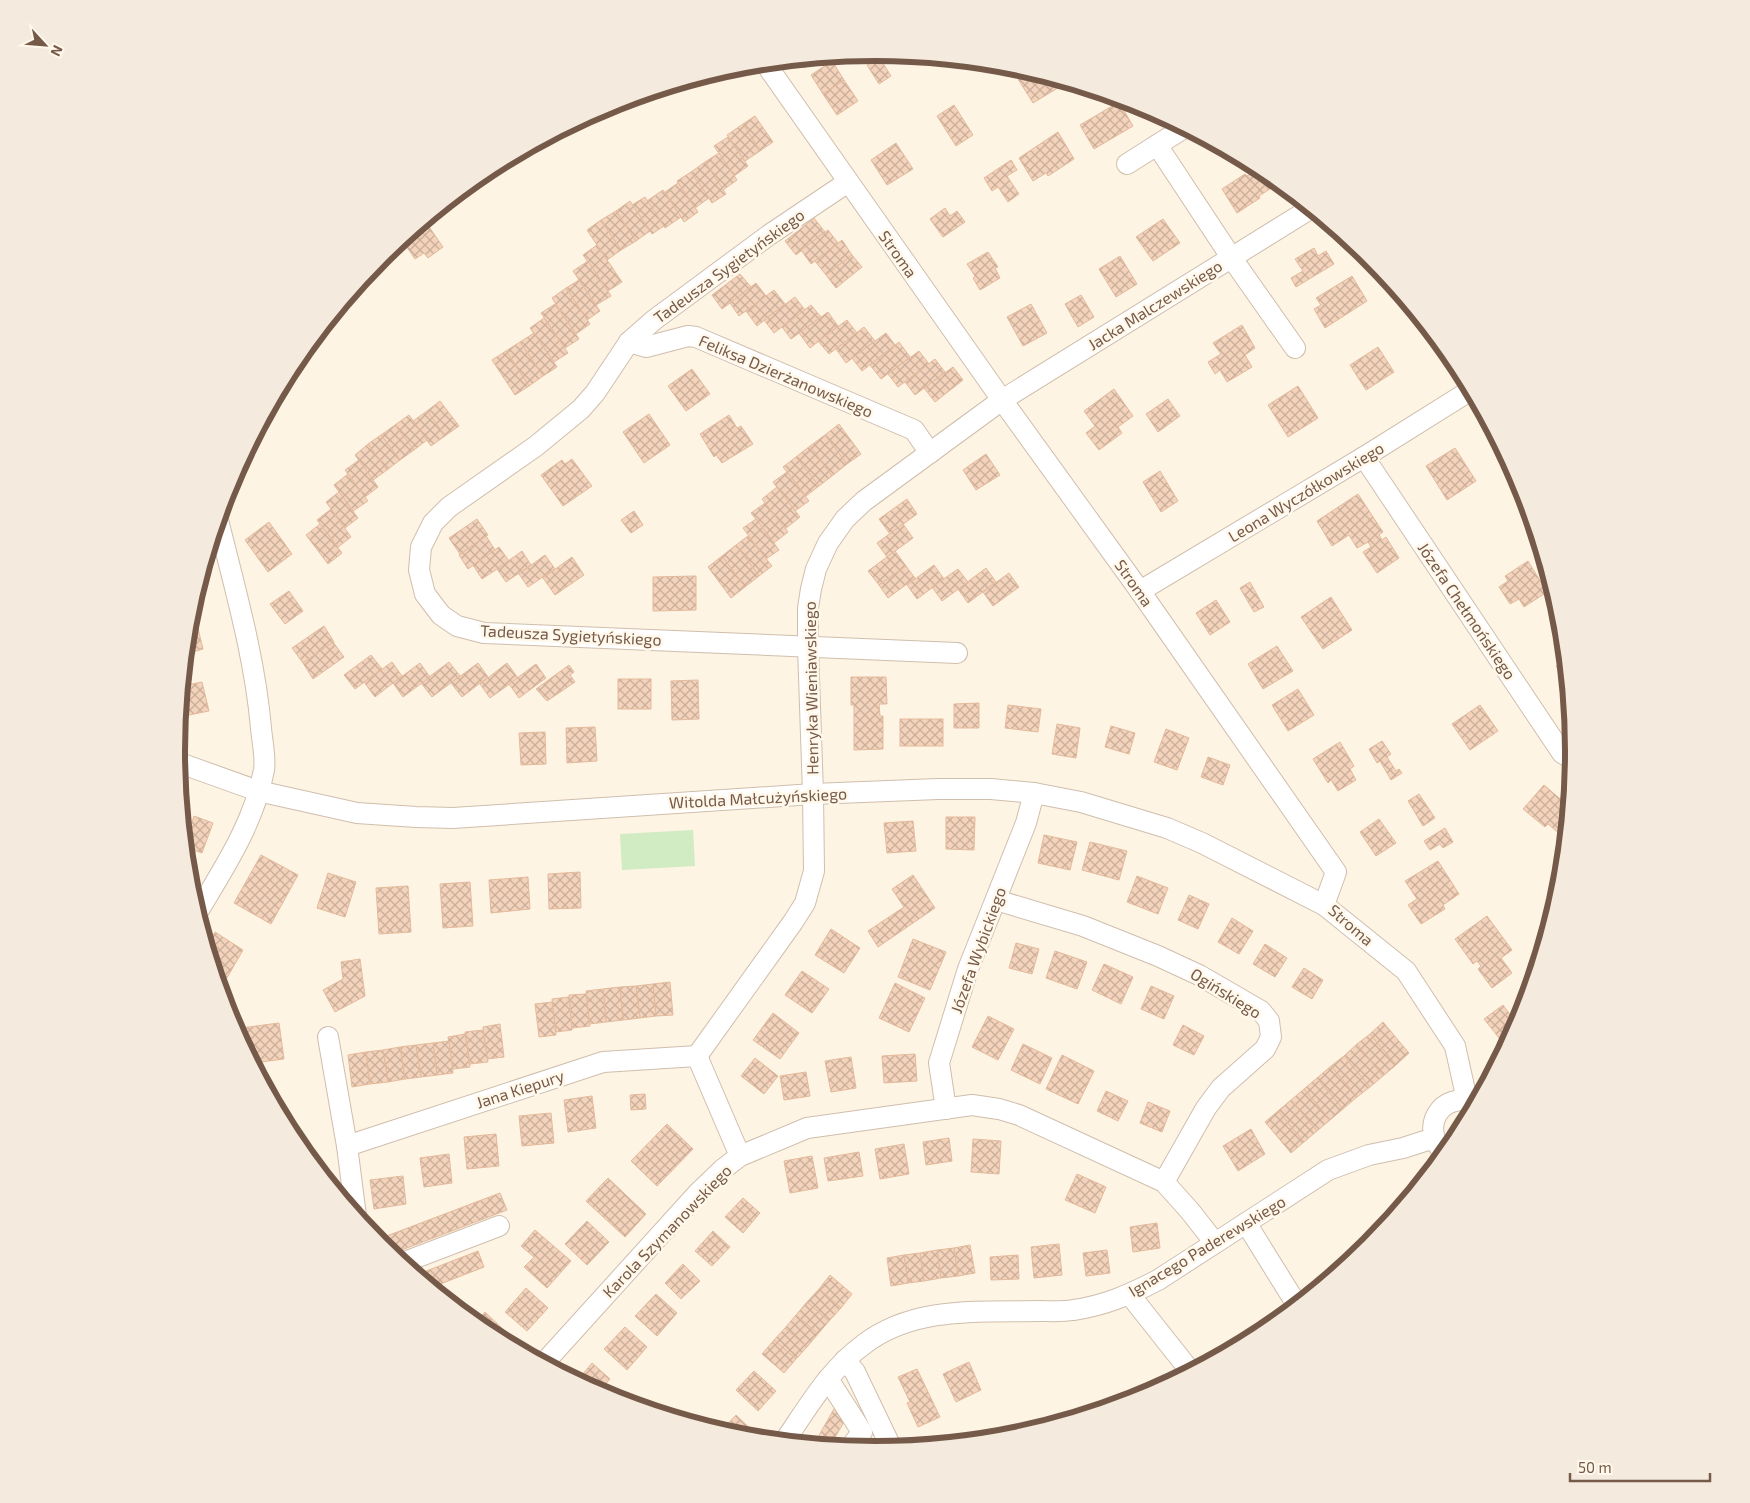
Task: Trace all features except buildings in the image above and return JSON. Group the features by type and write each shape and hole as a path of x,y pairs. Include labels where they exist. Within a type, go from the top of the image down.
{"street":[{"name":"Stroma","path":"770,70 1001,401 1140,591 1336,872 1324,905 1406,971 1455,1046 1471,1100"},
{"path":"1127,164 1156,146 1176,130"},
{"path":"1156,146 1231,258 1295,348"},
{"name":"Tadeusza Sygietyńskiego","path":"848,182 731,263 654,320 629,342 595,393 581,409 536,446 449,507 434,523 421,547 419,570 426,594 442,615 457,626 484,633 957,653"},
{"name":"Jacka Malczewskiego","path":"1001,401 1305,212"},
{"name":"Feliksa Dzierżanowskiego","path":"629,342 646,347 688,336 696,338 914,430 930,453"},
{"name":"Leona Wyczółkowskiego","path":"1140,591 1364,457 1465,394"},
{"name":"Henryka Wieniawskiego","path":"697,1056 793,922 805,903 814,871 808,608 816,569 828,543 845,519 864,501 1001,401"},
{"name":"Józefa Chełmońskiego","path":"1364,457 1565,755"},
{"path":"202,904 243,835 264,767 259,707 250,653 221,531"},
{"name":"Witolda Małcużyńskiego","path":"185,765 258,791 357,813 416,818 453,818 813,794 938,789 991,789 1034,793 1081,802 1167,828 1202,843 1324,905"},
{"name":"Józefa Wybickiego","path":"946,1109 939,1064 968,968 1026,823 1034,793"},
{"name":"Ogińskiego","path":"996,900 1083,926 1158,956 1199,975 1261,1011 1269,1021 1271,1036 1265,1049 1221,1088 1206,1108 1164,1182"},
{"path":"328,1037 347,1146 355,1205"},
{"path":"697,1056 740,1156"},
{"name":"Jana Kiepury","path":"347,1146 603,1062 697,1056"},
{"path":"1439,1146 1433,1126 1436,1115 1444,1106 1455,1100 1470,1101"},
{"name":"Karola Szymanowskiego","path":"548,1359 698,1193 723,1169 740,1156 806,1128 972,1106 999,1109 1019,1115 1164,1182 1215,1243"},
{"name":"Ignacego Paderewskiego","path":"788,1436 828,1379 845,1360 864,1344 885,1331 908,1321 931,1315 1071,1310 1099,1306 1130,1295 1158,1280 1328,1170 1369,1155 1403,1148 1439,1146"},
{"path":"1246,1223 1294,1300"},
{"path":"409,1260 499,1226"},
{"path":"1130,1295 1186,1367"},
{"path":"845,1360 855,1372 888,1441"},
{"path":"828,1379 862,1432 855,1441"}],"green space":[{"path":"693,830 695,866 622,870 620,834"}]}
